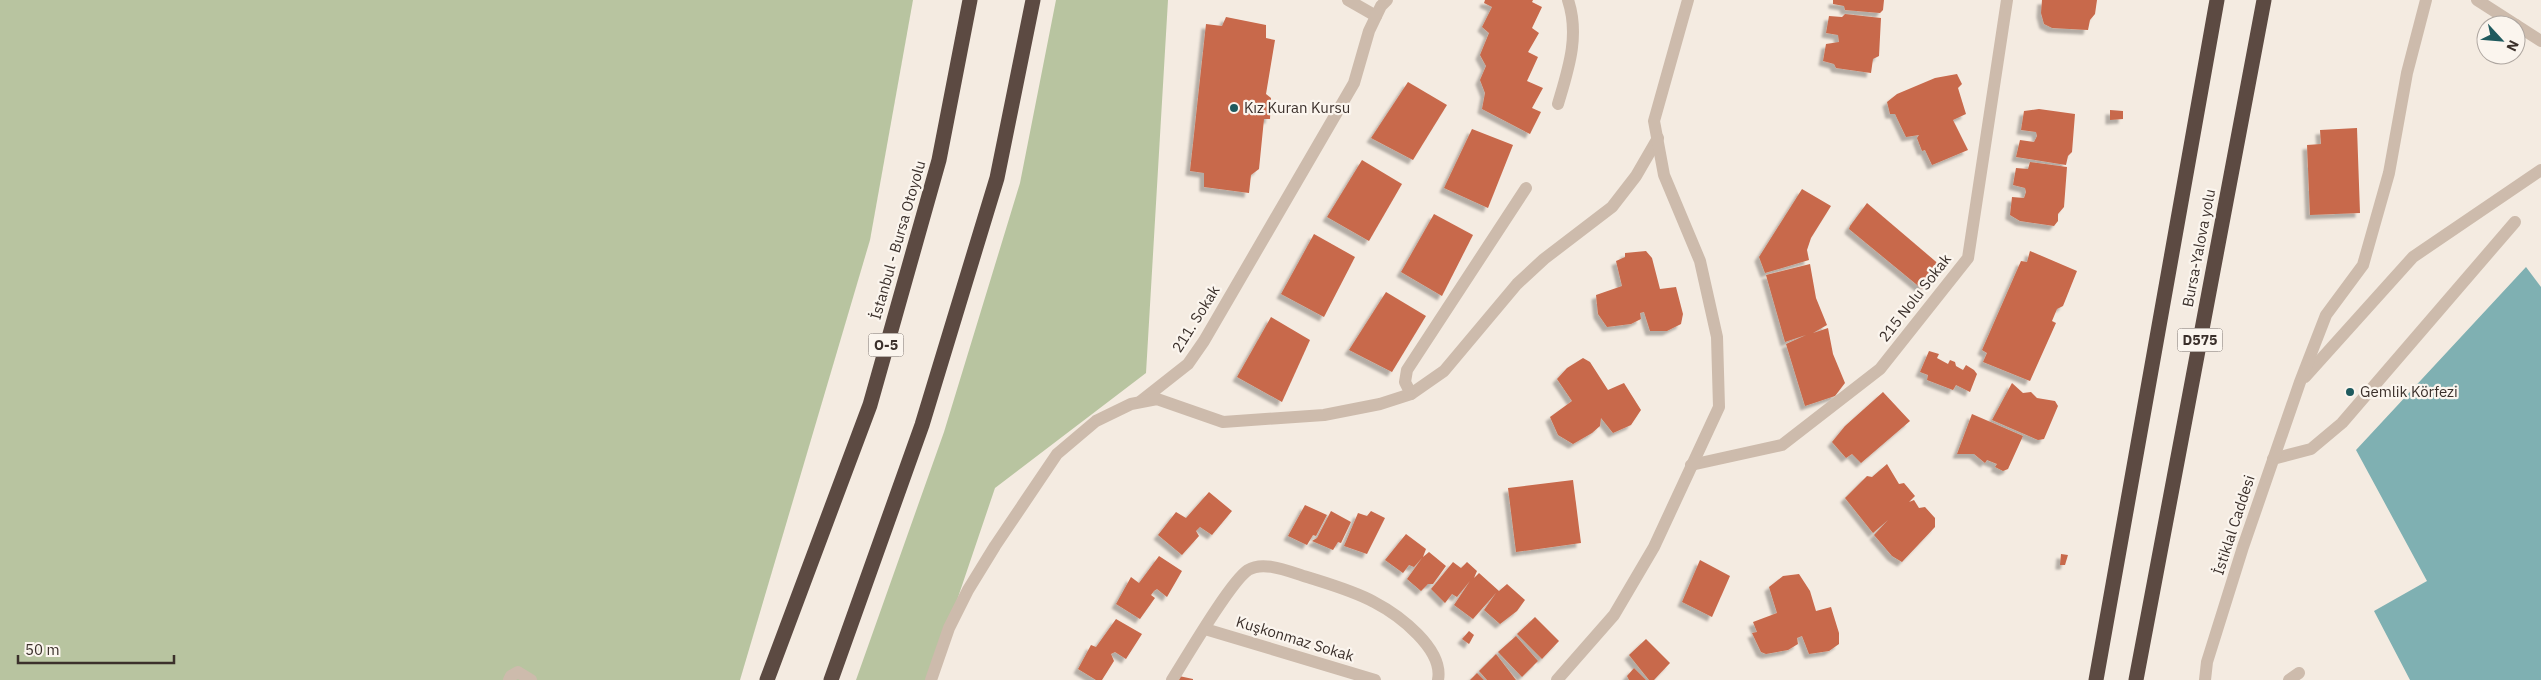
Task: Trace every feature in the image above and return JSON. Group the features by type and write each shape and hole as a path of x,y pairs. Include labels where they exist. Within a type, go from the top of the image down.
{"highway":[{"name":"İstanbul - Bursa Otoyolu","path":"767,680 870,405 939,160 970,0"},
{"path":"831,680 922,425 997,178 1032,0"},
{"name":"Bursa-Yalova yolu","path":"2096,680 2217,0"},
{"name":"Bursa-Yalova yolu","path":"2136,680 2264,0"}],"street":[{"path":"1348,0 1376,16"},
{"name":"211. Sokak","path":"931,680 949,628 968,590 1057,454 1096,422 1131,404 1140,403 1188,364 1204,340 1354,83 1368,31 1386,0"},
{"path":"1558,104 1573,51 1572,18 1568,0"},
{"path":"1557,680 1614,615 1654,547 1719,407 1717,337 1700,261 1664,175 1654,121 1688,0"},
{"name":"215 Nolu Sokak","path":"1691,465 1782,445 1880,369 1968,258 2007,0"},
{"name":"İstiklal Caddesi","path":"2205,680 2207,662 2243,547 2300,382 2326,316 2364,265 2389,173 2407,73 2426,0"},
{"path":"2477,0 2500,15"},
{"path":"2526,31 2541,41"},
{"path":"1140,403 1157,399 1223,422 1324,415 1380,404 1410,394 1444,371 1471,342 1517,284 1544,258 1612,207 1636,176 1658,138"},
{"path":"2300,382 2413,257 2541,170"},
{"path":"1410,394 1405,382 1410,365 1526,188"},
{"path":"2273,459 2311,448 2342,423 2515,222"},
{"path":"1172,680 1231,589 1248,570 1263,566 1285,570 1374,602 1393,614 1415,632 1434,654 1440,672 1438,680"},
{"name":"Kuşkonmaz Sokak","path":"1205,629 1375,680"},
{"path":"510,680 511,676 518,672 531,680"}],"green space":[{"path":"0,0 913,0 870,240 740,680 0,680"},
{"path":"1056,0 1168,0 1146,373 995,488 930,680 856,680 944,432 1020,183"}],"water":[{"path":"2526,267 2541,287 2541,680 2410,680 2374,611 2427,581 2356,450"}],"building":[{"path":"1485,0 1533,0 1532,2 1542,7 1532,28 1539,33 1528,52 1538,57 1527,81 1543,88 1532,108 1541,112 1530,134 1482,109 1485,93 1480,80 1486,66 1480,55 1489,33 1482,27 1492,7 1484,3"},
{"path":"1833,0 1884,0 1883,10 1880,13 1845,10 1844,6 1833,4"},
{"path":"2042,0 2097,0 2095,14 2090,20 2088,30 2052,28 2044,24 2041,13"},
{"path":"1845,14 1881,18 1879,56 1873,59 1871,73 1836,68 1834,64 1823,61 1826,44 1839,42 1838,35 1826,33 1829,16 1842,17"},
{"name":"Kız Kuran Kursu","path":"1226,17 1266,25 1266,38 1275,40 1266,94 1271,98 1270,119 1264,119 1259,169 1251,175 1249,193 1204,187 1204,173 1190,171 1206,24 1222,26"},
{"path":"1957,74 1962,84 1958,88 1966,114 1953,120 1968,150 1932,165 1925,150 1922,151 1917,138 1919,135 1906,137 1895,114 1890,114 1887,102 1897,94 1935,78"},
{"path":"1408,82 1447,105 1413,160 1371,138"},
{"path":"2039,109 2075,114 2072,152 2068,156 2066,165 2016,157 2020,140 2034,142 2037,136 2036,132 2021,130 2024,111"},
{"path":"2110,110 2123,111 2123,119 2110,120"},
{"path":"2357,128 2360,213 2310,215 2307,145 2321,144 2320,130"},
{"path":"1472,129 1513,145 1488,208 1444,188"},
{"path":"1362,160 1402,184 1369,241 1327,217"},
{"path":"2030,162 2067,167 2064,207 2058,214 2058,221 2054,226 2020,221 2010,215 2012,197 2024,198 2026,192 2025,188 2013,185 2016,168 2028,169"},
{"path":"1802,189 1831,206 1811,238 1807,250 1809,260 1765,273 1759,257"},
{"path":"1867,203 1941,266 1922,289 1849,229"},
{"path":"1434,214 1473,235 1442,296 1401,272"},
{"path":"1314,234 1355,257 1324,317 1281,294"},
{"path":"1646,251 1652,258 1660,289 1676,287 1683,314 1681,324 1667,331 1650,331 1644,312 1640,313 1641,319 1631,324 1607,327 1598,314 1596,295 1622,286 1616,261 1625,257 1625,253"},
{"path":"2030,251 2077,271 2063,306 2057,309 2052,321 2056,323 2030,381 1983,362 1987,353 1982,350 2021,261 2027,262"},
{"path":"1810,264 1816,298 1827,325 1813,333 1828,328 1833,354 1845,383 1835,396 1805,406 1786,344 1806,335 1785,342 1766,275"},
{"path":"1386,292 1426,316 1392,372 1349,350"},
{"path":"1271,317 1310,340 1282,402 1237,377"},
{"path":"1929,351 1939,354 1937,358 1948,364 1950,360 1963,370 1966,365 1974,370 1977,374 1970,392 1956,385 1953,390 1927,380 1928,375 1920,372"},
{"path":"1583,358 1590,362 1608,390 1624,383 1641,410 1631,425 1613,433 1601,418 1600,426 1573,444 1558,435 1550,417 1572,401 1557,379 1567,368"},
{"path":"2012,383 2023,393 2031,392 2037,398 2055,401 2058,406 2044,439 2038,440 1992,420"},
{"path":"1883,392 1910,421 1861,463 1852,454 1846,458 1832,442 1845,426"},
{"path":"1972,414 2023,436 2008,469 2003,471 1995,467 1997,464 1987,460 1985,463 1974,454 1957,454"},
{"path":"1887,464 1899,484 1904,483 1915,496 1909,502 1914,500 1919,508 1925,507 1935,518 1935,527 1902,562 1892,556 1874,535 1888,520 1873,533 1845,498 1867,476 1872,477"},
{"path":"1573,480 1581,543 1516,552 1508,488"},
{"path":"1209,492 1232,511 1212,535 1200,527 1196,531 1199,536 1182,555 1158,535 1176,512 1186,518"},
{"path":"1305,505 1327,515 1316,536 1313,535 1307,545 1288,536"},
{"path":"1331,511 1351,522 1341,543 1338,542 1333,550 1312,541 1317,538"},
{"path":"1371,511 1385,518 1367,554 1344,546 1358,513 1367,516"},
{"path":"1406,534 1426,549 1423,557 1429,552 1446,566 1433,584 1428,584 1421,591 1407,579 1422,558 1414,567 1409,565 1403,573 1385,560"},
{"path":"2061,554 2068,555 2065,565 2060,565"},
{"path":"1159,556 1182,571 1167,597 1157,589 1154,591 1151,595 1155,598 1140,619 1116,604 1131,577 1139,583"},
{"path":"1700,560 1730,576 1712,617 1682,602"},
{"path":"1453,562 1461,568 1467,562 1477,571 1474,578 1479,573 1499,591 1507,584 1525,600 1517,611 1500,624 1484,610 1496,593 1473,619 1454,605 1470,581 1457,597 1452,594 1445,603 1431,589"},
{"path":"1799,574 1810,591 1816,611 1831,607 1839,633 1839,644 1829,651 1809,654 1802,636 1797,638 1798,644 1788,650 1766,654 1761,652 1752,633 1757,632 1753,622 1777,613 1769,587 1783,576"},
{"path":"1535,617 1559,641 1542,659 1517,634"},
{"path":"1116,619 1142,634 1126,659 1115,652 1111,654 1114,661 1102,680 1096,680 1078,669 1091,645 1096,647"},
{"path":"1469,631 1474,635 1469,644 1462,639"},
{"path":"1516,636 1538,661 1522,677 1498,652"},
{"path":"1646,639 1670,663 1654,680 1649,680 1629,655"},
{"path":"1496,654 1516,680 1487,680 1479,671"},
{"path":"1634,668 1646,680 1629,680 1627,676"},
{"path":"1477,673 1484,680 1470,680"},
{"path":"1179,676 1193,679 1193,680 1177,680"}],"place":[{"name":"Kız Kuran Kursu","path":"1234,108"},
{"name":"Gemlik Körfezi","path":"2350,392"}]}
